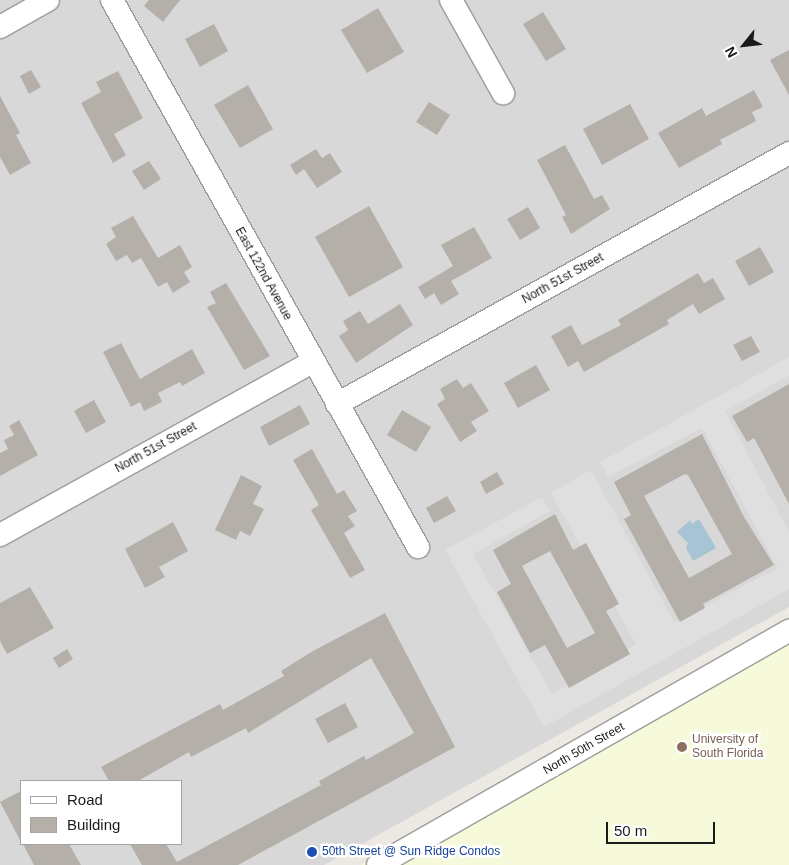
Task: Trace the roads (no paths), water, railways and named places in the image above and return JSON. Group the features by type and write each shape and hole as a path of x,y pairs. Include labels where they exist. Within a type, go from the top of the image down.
{"street":[{"path":"0,27 48,0"},
{"name":"East 122nd Avenue","path":"112,0 312,362 418,547"},
{"path":"451,0 503,93"},
{"name":"North 51st Street","path":"337,404 789,153"},
{"name":"North 51st Street","path":"0,535 312,362"},
{"name":"North 50th Street","path":"378,865 789,632"}],"water":[{"path":"699,519 716,548 693,561 686,548 688,543 677,532 690,520 692,524"}],"place":[{"name":"University of South Florida","path":"682,747"},
{"name":"50th Street @ Sun Ridge Condos","path":"312,852"}]}
